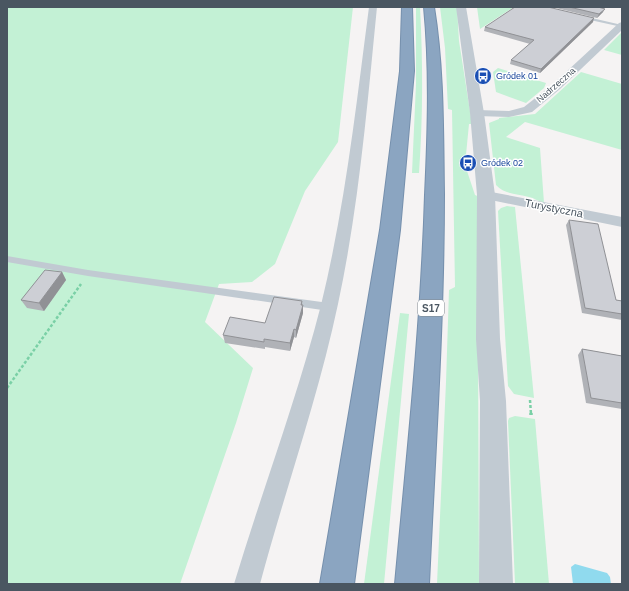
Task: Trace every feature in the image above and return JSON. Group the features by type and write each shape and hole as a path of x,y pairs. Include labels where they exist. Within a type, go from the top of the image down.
{"highway":[{"path":"337,584 390,230 407,71 407,7"},
{"name":"S17","path":"412,584 433,276 435,99 433,31 429,7"}],"street":[{"path":"247,584 259,538 329,307 344,238 351,191 372,7"},
{"path":"461,7 477,113 486,195 488,340 493,401 496,584"},
{"name":"Nadrzeczna","path":"477,113 509,114 528,110 556,87 622,26"},
{"name":"Turystyczna","path":"486,195 622,222"}],"lane":[{"path":"574,15 622,26"},
{"path":"7,259 88,273 329,307"}],"path":[{"path":"7,388 88,273"},
{"path":"530,400 531,415"}],"green space":[{"path":"7,7 353,7 338,142 305,191 275,264 252,282 219,284 205,322 253,368 236,423 180,584 7,584"},
{"path":"416,7 420,7 422,111 419,173 412,173 416,84"},
{"path":"440,7 457,7 459,41 472,124 469,124 465,165 475,195 480,197 478,335 479,584 437,584 449,290 455,287 452,110 448,109 445,48"},
{"path":"477,7 514,7 480,29"},
{"path":"622,32 622,55 604,50"},
{"path":"498,68 546,83 544,88 526,103 496,92 493,72"},
{"path":"581,72 622,84 622,150 525,122 506,137 540,148 544,203 531,197 503,191 496,185 489,123 499,118 535,114"},
{"path":"507,206 515,207 534,398 514,394 508,386 498,211"},
{"path":"400,313 409,314 384,584 364,584"},
{"path":"515,416 535,419 549,584 515,584 508,421 509,418"}],"water":[{"path":"575,564 607,573 610,577 611,584 573,584 571,567"}],"building":[{"path":"515,7 548,7 594,18 541,69 511,60 534,40 485,27"},
{"path":"569,7 598,7 605,9 599,14"},
{"path":"569,220 598,224 616,300 622,301 622,314 585,308"},
{"path":"45,270 62,272 39,303 21,300"},
{"path":"274,297 302,301 301,305 303,305 296,330 294,329 290,343 264,339 264,342 223,335 230,317 265,323"},
{"path":"582,349 622,356 622,403 591,398"}],"place":[{"name":"Gródek 01","path":"483,76"},
{"name":"Gródek 02","path":"468,163"}]}
